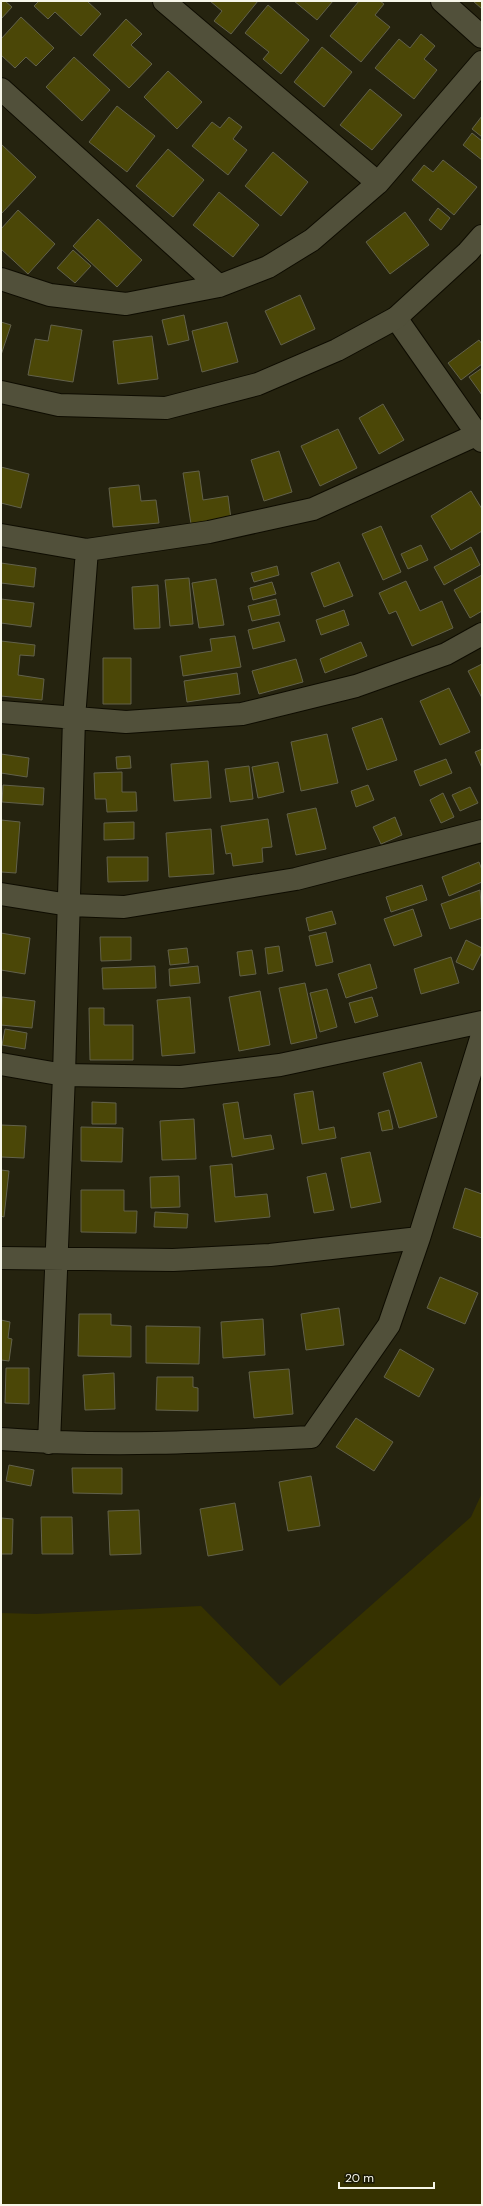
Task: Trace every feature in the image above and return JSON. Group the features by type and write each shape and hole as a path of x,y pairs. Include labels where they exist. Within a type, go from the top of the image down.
{"street":[{"path":"164,1 378,183"},
{"path":"442,1 482,37"},
{"path":"1,279 50,295 126,304 219,286 268,267 312,240 345,214 378,183 482,62"},
{"path":"1,89 219,286"},
{"path":"1,392 59,405 166,408 258,384 337,350 396,318 468,252 482,236"},
{"path":"1,535 87,550 209,532 312,509 480,438 396,318"},
{"path":"49,1443 64,1076 74,718 87,550"},
{"path":"1,712 126,722 242,714 356,686 446,654 482,634"},
{"path":"1,894 69,905 124,907 296,880 482,831"},
{"path":"1,1064 64,1076 180,1077 280,1065 482,1022"},
{"path":"1,1439 49,1443 167,1444 311,1437 389,1325 419,1238 482,1035"},
{"path":"1,1258 174,1260 262,1256 419,1238"}],"shaded area":[{"path":"482,1493 482,2205 1,2205 1,1613 36,1614 201,1606 280,1686 471,1517"}],"building":[{"path":"1,1 5,1 12,7 1,19"},
{"path":"39,1 87,1 101,14 81,36 55,12 48,19 34,6"},
{"path":"210,1 258,1 231,34 214,21 222,11"},
{"path":"294,1 333,1 317,20"},
{"path":"359,1 380,1 384,4 375,15 390,27 361,62 330,36"},
{"path":"473,1 482,1 482,9"},
{"path":"268,5 309,40 281,74 263,59 269,52 245,33"},
{"path":"21,17 54,48 36,66 26,57 15,68 1,55 1,39"},
{"path":"126,19 142,34 131,45 152,64 129,88 93,55"},
{"path":"421,34 435,46 424,59 437,70 414,99 375,68 399,39 410,48"},
{"path":"322,47 352,72 324,107 294,82"},
{"path":"74,57 110,90 82,121 46,87"},
{"path":"168,71 202,102 177,129 144,97"},
{"path":"370,89 402,115 372,150 340,125"},
{"path":"117,106 155,136 127,172 89,142"},
{"path":"482,116 482,137 472,129"},
{"path":"229,117 242,127 233,139 247,150 228,175 192,146 212,122 220,128"},
{"path":"472,133 482,141 482,160 463,145"},
{"path":"1,144 36,177 1,214"},
{"path":"168,149 204,180 173,217 136,186"},
{"path":"273,152 308,182 281,216 245,186"},
{"path":"443,160 477,187 454,215 412,180 424,165 433,172"},
{"path":"219,192 259,225 233,257 193,225"},
{"path":"438,208 450,218 441,230 429,220"},
{"path":"18,210 55,244 28,274 1,249 1,229"},
{"path":"405,212 429,245 390,274 366,242"},
{"path":"98,219 142,260 117,287 73,246"},
{"path":"73,250 91,266 75,283 57,268"},
{"path":"300,295 315,329 281,345 265,311"},
{"path":"184,315 189,340 168,345 162,320"},
{"path":"1,322 11,325 1,355"},
{"path":"227,322 238,362 202,372 192,331"},
{"path":"51,325 82,330 73,382 28,375 35,339 48,341"},
{"path":"152,336 158,379 118,384 113,341"},
{"path":"479,340 482,344 482,364 461,380 448,363"},
{"path":"482,368 482,395 469,377"},
{"path":"383,404 404,440 379,454 359,418"},
{"path":"338,429 357,468 320,486 301,446"},
{"path":"279,451 292,492 264,501 251,460"},
{"path":"1,467 29,474 21,508 1,503"},
{"path":"199,471 203,500 228,496 231,519 191,524 183,473"},
{"path":"139,485 141,501 156,500 159,523 113,527 109,488"},
{"path":"471,491 482,509 482,531 451,550 431,516"},
{"path":"381,526 401,572 383,580 362,534"},
{"path":"421,545 428,560 408,569 401,554"},
{"path":"471,547 480,565 444,585 434,567"},
{"path":"339,562 353,596 324,607 311,573"},
{"path":"1,563 36,568 34,587 1,583"},
{"path":"277,566 279,575 254,582 251,573"},
{"path":"482,575 482,611 470,618 454,590"},
{"path":"189,578 193,624 170,626 165,580"},
{"path":"216,579 224,625 199,628 192,583"},
{"path":"406,581 420,611 442,601 453,628 412,646 396,611 389,614 379,593"},
{"path":"272,582 276,594 253,600 250,588"},
{"path":"158,585 160,628 134,629 132,587"},
{"path":"1,599 34,603 31,627 1,623"},
{"path":"276,599 280,615 252,621 248,606"},
{"path":"344,610 349,625 321,635 316,620"},
{"path":"279,622 285,641 253,649 248,630"},
{"path":"235,636 241,667 183,676 180,656 212,651 210,639"},
{"path":"1,641 35,645 34,656 20,655 18,675 44,679 42,700 1,696"},
{"path":"361,642 367,656 325,673 320,659"},
{"path":"103,658 131,658 131,704 103,704"},
{"path":"296,659 303,682 259,694 252,671"},
{"path":"482,664 482,698 468,671"},
{"path":"237,673 240,694 187,702 184,681"},
{"path":"449,688 470,732 440,745 420,701"},
{"path":"382,718 397,760 367,770 352,728"},
{"path":"327,734 338,783 301,791 291,742"},
{"path":"482,749 482,768 475,752"},
{"path":"1,754 29,758 27,777 1,773"},
{"path":"130,756 131,768 117,769 116,757"},
{"path":"446,759 452,773 420,786 414,771"},
{"path":"208,761 211,798 174,801 171,764"},
{"path":"278,762 284,792 258,798 252,767"},
{"path":"249,766 253,799 230,802 225,769"},
{"path":"122,772 122,792 136,792 137,811 107,812 106,799 95,799 94,773"},
{"path":"3,785 44,788 43,805 2,802"},
{"path":"368,785 374,800 356,807 351,791"},
{"path":"470,787 478,803 460,811 452,795"},
{"path":"443,793 454,817 441,823 430,800"},
{"path":"316,808 326,849 296,855 287,814"},
{"path":"395,817 402,835 381,844 373,827"},
{"path":"268,819 272,847 262,848 263,862 233,866 231,853 226,854 221,826"},
{"path":"1,820 20,822 16,873 1,872"},
{"path":"134,822 134,839 104,840 104,823"},
{"path":"211,829 214,874 169,877 166,833"},
{"path":"107,857 148,857 148,881 108,882"},
{"path":"479,862 482,870 482,882 449,896 442,877"},
{"path":"422,885 427,900 391,912 386,897"},
{"path":"480,890 482,918 450,929 441,904"},
{"path":"413,909 422,936 394,946 384,919"},
{"path":"332,911 336,924 309,931 306,918"},
{"path":"326,932 333,962 316,966 309,936"},
{"path":"1,933 30,938 25,974 1,970"},
{"path":"100,937 131,937 131,960 101,961"},
{"path":"466,940 482,948 482,952 473,970 456,962"},
{"path":"279,946 283,971 268,974 265,948"},
{"path":"187,948 189,963 170,965 168,950"},
{"path":"252,950 256,974 240,976 237,952"},
{"path":"451,957 459,983 421,994 414,969"},
{"path":"370,964 377,988 346,998 338,974"},
{"path":"155,966 156,988 103,989 102,968"},
{"path":"198,966 200,983 170,986 169,969"},
{"path":"305,983 317,1038 291,1044 279,988"},
{"path":"327,989 337,1027 320,1032 310,993"},
{"path":"260,991 270,1045 239,1051 229,997"},
{"path":"2,997 35,1001 32,1028 1,1025"},
{"path":"190,997 195,1053 162,1056 157,1000"},
{"path":"372,997 378,1016 355,1023 349,1003"},
{"path":"89,1008 104,1008 104,1025 133,1025 133,1060 90,1060"},
{"path":"5,1029 27,1033 25,1049 2,1045"},
{"path":"421,1062 437,1117 399,1128 383,1073"},
{"path":"313,1091 319,1130 334,1127 336,1138 302,1144 294,1094"},
{"path":"92,1102 116,1103 116,1124 92,1124"},
{"path":"238,1102 244,1139 271,1135 274,1149 232,1157 223,1104"},
{"path":"389,1110 393,1129 382,1131 378,1113"},
{"path":"194,1119 196,1159 162,1160 160,1121"},
{"path":"1,1125 26,1126 24,1158 1,1157"},
{"path":"81,1127 123,1128 122,1162 81,1161"},
{"path":"370,1152 381,1202 351,1208 341,1158"},
{"path":"232,1164 235,1197 267,1194 270,1217 215,1222 210,1166"},
{"path":"1,1170 9,1171 4,1217 1,1216"},
{"path":"326,1173 334,1210 314,1213 307,1177"},
{"path":"179,1176 180,1207 151,1208 150,1177"},
{"path":"465,1188 482,1194 482,1238 453,1228"},
{"path":"81,1190 124,1190 124,1211 137,1211 136,1233 81,1232"},
{"path":"155,1212 188,1214 187,1228 154,1227"},
{"path":"440,1277 478,1293 465,1324 427,1308"},
{"path":"339,1308 344,1345 306,1350 301,1314"},
{"path":"79,1314 111,1314 111,1325 131,1326 131,1357 78,1356"},
{"path":"263,1319 265,1355 223,1358 221,1322"},
{"path":"1,1320 10,1322 8,1338 12,1339 9,1361 1,1360"},
{"path":"146,1326 200,1327 199,1364 146,1363"},
{"path":"400,1349 434,1369 419,1397 384,1377"},
{"path":"6,1368 29,1368 29,1404 5,1403"},
{"path":"289,1369 293,1414 254,1418 249,1372"},
{"path":"114,1373 115,1409 85,1410 83,1375"},
{"path":"157,1377 193,1377 193,1387 198,1388 198,1411 156,1410"},
{"path":"356,1418 393,1442 374,1471 336,1447"},
{"path":"9,1465 34,1470 31,1486 6,1481"},
{"path":"72,1468 122,1468 122,1494 73,1493"},
{"path":"311,1476 320,1526 288,1531 279,1482"},
{"path":"235,1503 243,1550 208,1556 200,1509"},
{"path":"139,1510 141,1554 110,1555 108,1511"},
{"path":"41,1517 72,1517 73,1554 42,1554"},
{"path":"1,1518 13,1519 12,1554 1,1554"}]}
